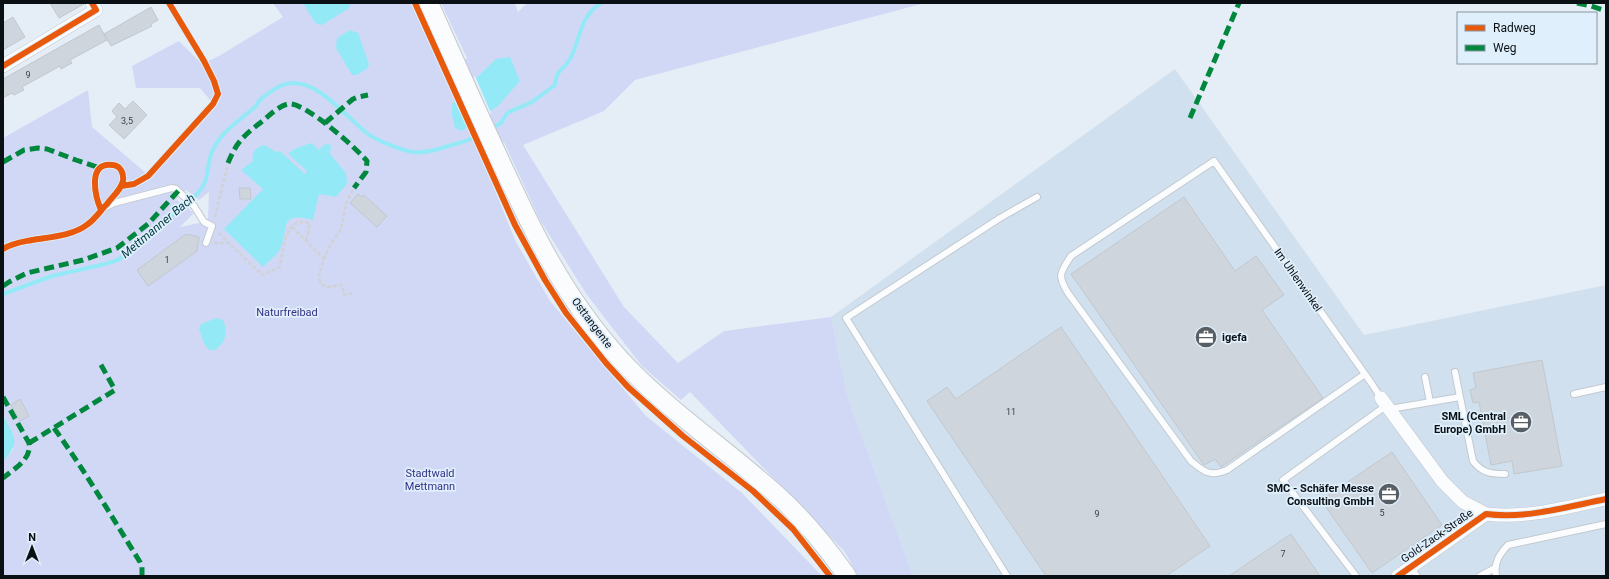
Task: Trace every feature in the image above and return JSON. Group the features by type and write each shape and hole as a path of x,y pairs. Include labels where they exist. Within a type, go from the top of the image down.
{"main road":[{"name":"Osttangente","path":"429,3 532,230 577,304 609,346 644,384 665,403 751,472 790,507 824,546 847,576"}],"street":[{"path":"3,66 96,10 92,3"},
{"name":"Gold-Zack-Straße","path":"1386,404 1442,481 1463,502 1486,514 1503,516 1523,515 1606,499"},
{"name":"Gold-Zack-Straße","path":"1398,576 1414,571 1486,514"}],"lane":[{"name":"Im Uhlenwinkel","path":"1365,374 1228,470 1219,474 1205,473 1191,461 1068,292 1061,280 1062,270 1071,256 1214,161 1365,374 1386,404"},
{"path":"3,249 19,243 74,231 89,223 101,210 122,183 122,173 120,168 116,166 104,166 100,168 96,174 97,196 101,210"},
{"path":"101,210 114,203 172,188 179,190 194,206 204,222 212,226 206,243"},
{"path":"1007,576 846,318 1000,218 1037,197"},
{"path":"1455,372 1473,461 1478,468 1488,473 1505,474"},
{"path":"1425,377 1430,402"},
{"path":"1574,394 1606,387"},
{"path":"1356,576 1283,480 1386,404 1430,402 1460,397"},
{"path":"1496,576 1495,568 1498,556 1508,545 1606,524"},
{"path":"1480,576 1495,568"}],"path":[{"path":"228,163 212,226 262,276 280,267 286,234 296,222 301,221 310,224 306,241"},
{"path":"354,188 346,203 341,229 329,247 319,274 320,284 325,287 342,285 344,295 354,292"},
{"path":"292,227 324,259"},
{"path":"206,243 230,244"}],"shaded area":[{"path":"1175,69 1364,335 1606,285 1606,576 913,576 848,398 831,317"}],"green space":[{"path":"273,3 412,3 445,77 467,58 441,3 515,3 518,12 527,3 925,3 635,80 604,111 523,145 624,307 678,363 724,331 831,317 848,398 913,576 858,576 845,552 690,392 681,400 642,366 587,295 540,220 504,142 482,159 516,242 550,301 646,416 742,493 822,576 3,576 3,461 13,450 14,437 3,415 3,138 88,90 92,127 146,173 211,101 200,88 136,88 132,66 179,41 202,64 219,56 283,17","holes":["186,190 199,200 209,192 208,218 204,222 180,227 194,213 176,199"]}],"water":[{"path":"303,3 351,3 349,8 322,25 315,23"},
{"path":"350,30 358,33 369,64 368,68 357,75 352,75 336,48 337,38"},
{"path":"510,57 520,81 498,106 462,131 455,128 452,115 452,104 496,59"},
{"path":"311,143 319,150 325,144 331,145 330,154 346,173 347,184 336,197 319,194 313,220 294,218 289,220 280,249 263,267 224,229 263,189 241,170 253,161 253,153 255,150 264,145 276,152 280,151 305,174 307,171 288,154 294,149"},
{"path":"217,318 223,320 226,332 224,340 220,346 216,350 210,350 204,344 199,330 201,324"},
{"path":"3,415 13,434 14,443 13,448 3,461"}],"pier":[{"path":"475,76 491,113 469,129 455,98"}],"building":[{"path":"50,3 84,3 84,4 59,18"},
{"path":"151,7 158,20 151,24 152,26 111,46 104,34"},
{"path":"13,17 25,37 3,50 3,23"},
{"path":"99,25 107,40 70,60 72,63 61,69 60,66 22,87 24,90 14,95 12,93 3,98 3,79"},
{"path":"133,101 147,115 124,139 109,125 117,117 112,111 119,103 125,109"},
{"path":"239,188 250,188 251,199 240,199"},
{"path":"358,194 362,197 364,195 387,216 377,227 350,203"},
{"path":"1184,197 1235,271 1256,256 1284,295 1262,310 1323,398 1221,467 1215,459 1204,465 1071,274"},
{"path":"186,234 199,237 197,251 148,286 137,270"},
{"path":"1061,327 1210,546 1166,576 1046,576 927,401 947,387 956,399"},
{"path":"1542,360 1562,466 1514,474 1512,461 1491,465 1479,402 1473,403 1470,390 1476,388 1473,373"},
{"path":"20,399 29,416 20,421 11,405"},
{"path":"1392,452 1442,525 1372,573 1321,500"},
{"path":"1291,534 1320,576 1229,576"}],"waterway":[{"name":"Mettmanner Bach","path":"490,129 501,123 507,113 532,102 555,85 557,75 574,52 584,22 588,15 601,3"},
{"name":"Mettmanner Bach","path":"3,294 52,276 118,260 197,194 204,184 212,152 220,138 230,127 255,107 261,99 280,86 292,83 304,85 316,90 339,107 368,134 383,142 413,152 435,150 466,141 482,134"}],"marked path":[{"path":"1190,118 1239,3"},
{"path":"1577,3 1606,11"},
{"path":"325,123 353,99 368,95"},
{"path":"228,163 237,145 249,132 284,105 296,105 329,126 367,161 366,172 354,188"},
{"path":"3,162 24,150 38,148 47,149 100,168"},
{"path":"3,286 27,273 83,260 117,248 148,224 179,190"},
{"path":"29,443 115,390 100,363"},
{"path":"3,397 29,443 28,454 25,459 3,478"},
{"path":"54,428 87,477 140,562 142,567 142,576"}],"cycle path":[{"path":"3,66 96,10 92,3"},
{"path":"121,186 134,184 148,176 213,104 218,94 214,81 204,61 169,3"},
{"path":"415,3 515,225 545,280 566,313 606,363 628,387 683,436 753,491 793,529 830,576"},
{"path":"3,249 17,243 68,234 88,224 96,217 122,184 122,173 118,167 113,165 105,165 99,168 96,174 95,189 101,210"},
{"path":"1398,576 1486,514 1531,514 1606,499"}],"place":[{"name":"igefa","path":"1206,337"},
{"name":"SML (Central Europe) GmbH","path":"1521,422"},
{"name":"SMC - Schäfer Messe Consulting GmbH","path":"1389,494"}],"park label":[{"name":"Naturfreibad","path":"287,312"},
{"name":"Stadtwald Mettmann","path":"430,479"}]}
